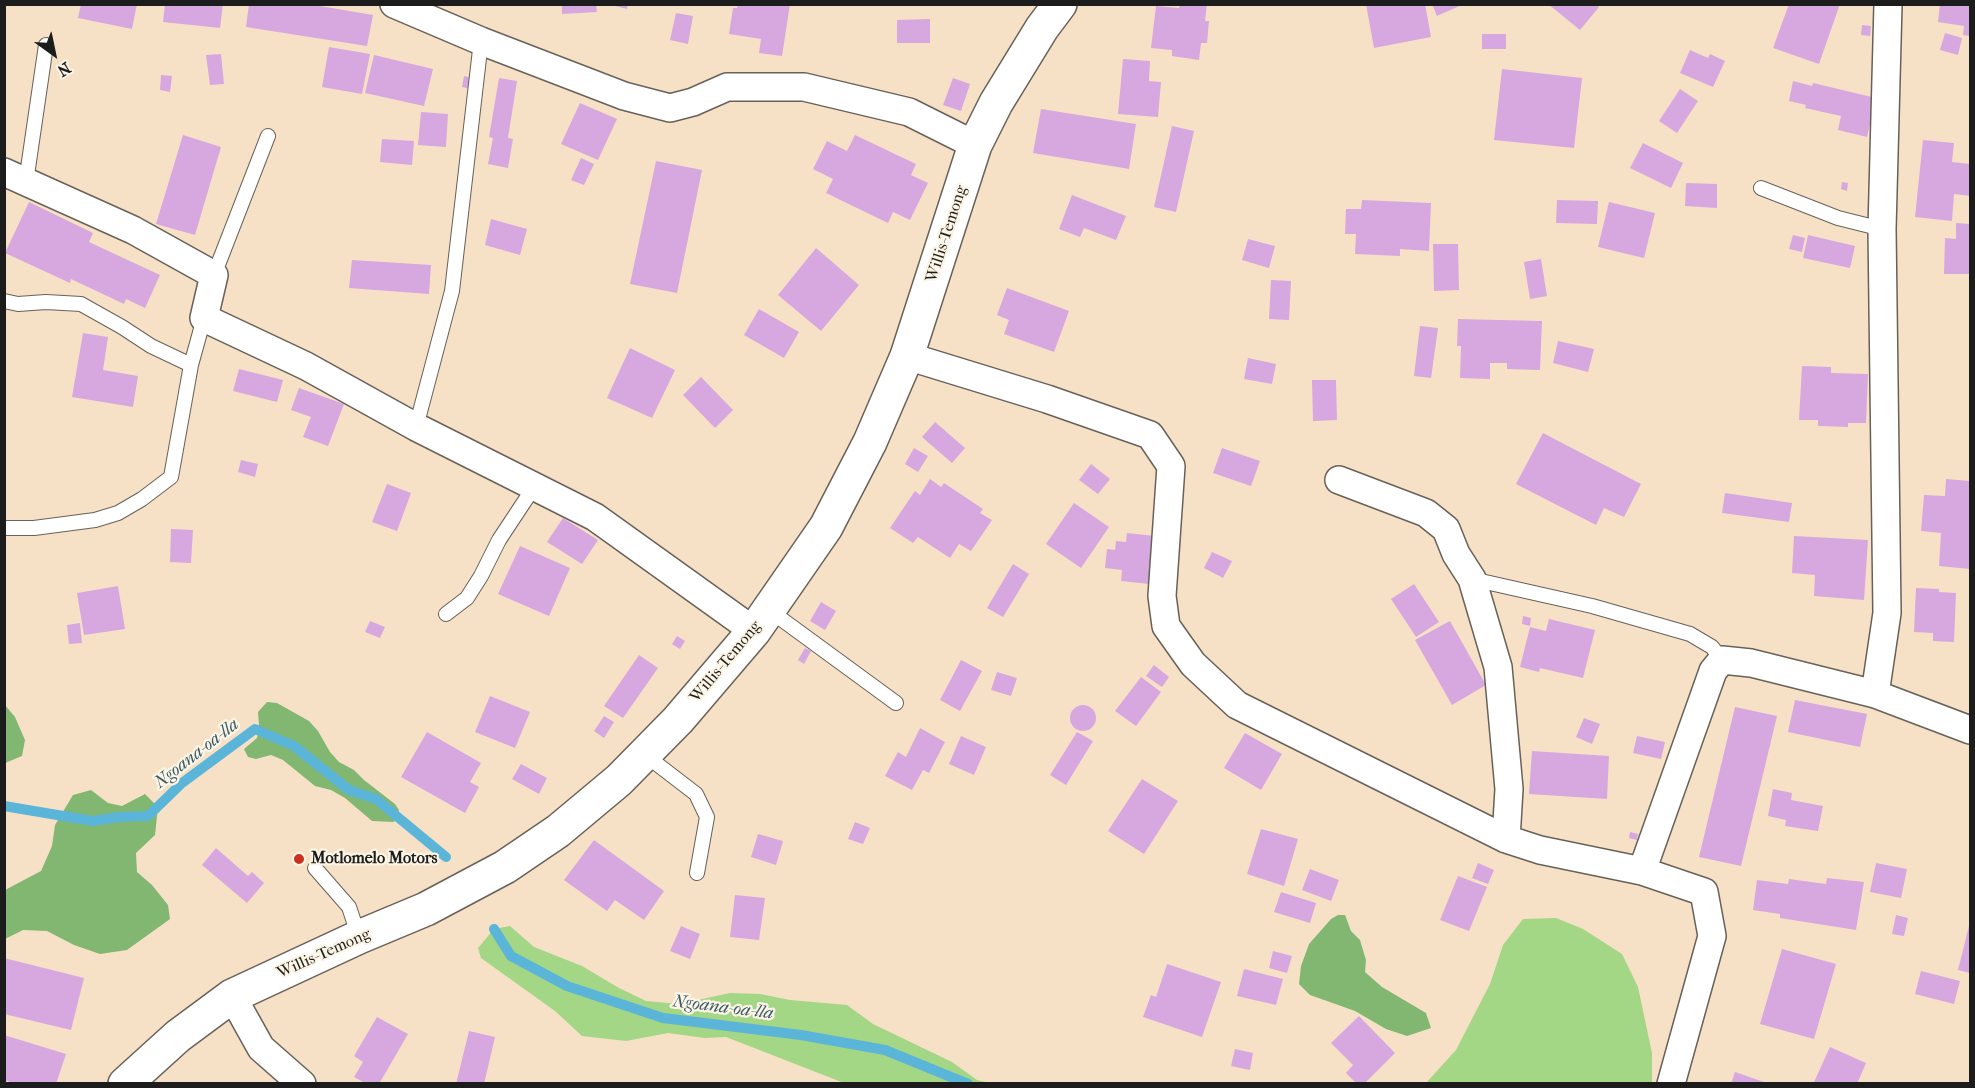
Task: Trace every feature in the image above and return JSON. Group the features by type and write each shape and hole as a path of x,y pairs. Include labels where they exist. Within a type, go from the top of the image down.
{"main road":[{"name":"Willis-Temong","path":"125,1083 178,1036 232,996 359,937 426,909 505,867 558,831 619,780 678,720 762,621 826,526 870,442 907,356 975,145 996,103 1042,28 1060,4"}],"street":[{"path":"1875,694 1887,613 1882,230 1888,4"},
{"path":"393,5 624,96 670,108 693,102 727,87 804,87 909,112 975,145"},
{"path":"15,177 133,230 214,274 204,318 306,366 416,427 595,517 762,621"},
{"path":"907,356 1047,399 1150,435 1171,466 1162,596 1166,626 1193,664 1237,705 1506,839 1540,850 1642,871 1704,892 1712,936 1671,1083"},
{"path":"1339,480 1426,513 1446,529 1456,554 1472,579 1498,667 1509,789 1506,839"},
{"path":"1642,871 1713,671 1722,660 1751,663 1875,694 1971,730"},
{"path":"232,996 261,1048 302,1083"}],"lane":[{"path":"416,427 452,291 481,41"},
{"path":"15,177 46,45"},
{"path":"214,274 268,136"},
{"path":"1761,188 1838,218 1882,230"},
{"path":"4,302 81,304 151,346 190,365"},
{"path":"4,528 34,528 95,520 118,513 171,477 190,365 204,318"},
{"path":"446,615 466,598 481,576 499,540 534,487"},
{"path":"1472,579 1592,606 1690,634 1712,647 1722,660"},
{"path":"762,621 897,703"},
{"path":"644,754 696,794 707,817 696,873"},
{"path":"315,868 350,907 359,937"}],"green space":[{"path":"267,702 277,703 309,721 339,762 354,770 395,804 399,810 394,822 372,821 345,798 331,790 315,786 283,760 271,755 256,759 248,757 244,749 257,738 258,712"},
{"path":"5,705 15,717 25,740 22,756 5,763"},
{"path":"91,790 108,803 122,806 145,794 158,807 155,835 136,853 137,872 152,885 168,905 170,919 127,950 100,954 74,945 47,931 23,930 5,939 5,890 41,871 52,846 55,825 73,795"},
{"path":"1338,915 1345,915 1351,931 1360,940 1366,960 1365,972 1382,987 1426,1013 1431,1028 1407,1036 1386,1029 1355,1011 1310,995 1299,984 1301,966 1309,944 1331,919"},
{"path":"1556,918 1583,929 1622,954 1638,987 1652,1053 1652,1083 1426,1083 1456,1050 1490,984 1503,945 1523,919"},
{"path":"510,926 534,947 582,966 646,1001 679,1004 730,993 760,994 790,1000 847,1005 873,1024 952,1062 977,1080 990,1083 844,1083 726,1037 705,1038 668,1033 626,1041 582,1036 555,1011 481,958 478,948 494,929"}],"building":[{"path":"81,4 137,4 132,29 78,18"},
{"path":"165,4 223,4 220,28 163,22"},
{"path":"249,4 308,4 373,15 367,46 246,27"},
{"path":"562,4 596,4 597,12 562,14"},
{"path":"607,4 628,4 627,9"},
{"path":"738,4 790,4 782,56 759,53 761,39 729,34 733,8 737,8"},
{"path":"1180,4 1207,4 1205,21 1209,21 1207,43 1201,43 1199,60 1172,56 1172,50 1151,48 1156,6 1179,8"},
{"path":"1366,4 1425,4 1431,37 1374,48"},
{"path":"1432,4 1464,4 1437,16"},
{"path":"1548,4 1596,4 1599,7 1580,30"},
{"path":"1789,4 1840,4 1819,64 1773,48"},
{"path":"1940,4 1970,4 1970,36 1963,35 1964,26 1938,22"},
{"path":"676,13 693,16 688,44 670,40"},
{"path":"930,19 930,43 897,43 897,20"},
{"path":"1862,25 1871,26 1870,36 1861,35"},
{"path":"1945,33 1962,38 1958,55 1940,50"},
{"path":"1482,34 1506,34 1506,49 1482,49"},
{"path":"329,47 370,54 362,94 322,87"},
{"path":"1690,50 1708,58 1710,54 1725,61 1713,87 1680,73"},
{"path":"221,54 224,84 210,85 206,55"},
{"path":"374,55 433,69 424,106 365,93"},
{"path":"1123,59 1150,61 1149,81 1161,82 1158,117 1118,114"},
{"path":"1502,69 1582,78 1574,148 1494,140"},
{"path":"161,75 172,76 170,92 160,90"},
{"path":"464,76 473,78 471,89 462,87"},
{"path":"499,78 517,81 508,138 513,139 508,168 488,164 493,138 489,137"},
{"path":"953,78 970,84 961,111 943,105"},
{"path":"1793,81 1812,86 1813,83 1876,98 1867,137 1838,130 1841,116 1805,108 1806,105 1789,101"},
{"path":"1680,89 1698,101 1677,133 1659,121"},
{"path":"580,103 617,119 598,160 561,144"},
{"path":"1041,109 1136,124 1129,169 1033,153"},
{"path":"421,112 448,114 446,147 418,145"},
{"path":"1172,126 1194,131 1176,212 1154,207"},
{"path":"183,135 221,147 195,235 156,224"},
{"path":"855,135 916,164 911,175 928,183 910,220 893,212 888,223 826,193 833,179 813,169 827,141 847,151"},
{"path":"382,139 414,141 412,165 380,162"},
{"path":"1923,140 1954,143 1952,162 1970,164 1970,196 1954,194 1952,221 1915,217"},
{"path":"1643,143 1683,163 1671,188 1630,168"},
{"path":"581,158 594,164 584,185 571,180"},
{"path":"656,161 702,170 677,293 630,284"},
{"path":"1842,182 1848,183 1847,191 1841,189"},
{"path":"1686,183 1717,184 1717,208 1685,206"},
{"path":"1072,195 1126,216 1116,240 1084,228 1080,237 1059,229"},
{"path":"1362,200 1431,203 1429,251 1400,249 1400,256 1355,254 1356,234 1345,234 1346,209 1361,209"},
{"path":"1557,200 1598,201 1597,224 1556,223"},
{"path":"29,202 93,233 89,242 160,275 145,308 126,299 124,304 71,279 70,283 5,253"},
{"path":"1609,202 1655,213 1644,258 1598,247"},
{"path":"491,219 527,229 520,255 485,245"},
{"path":"1956,223 1970,224 1970,274 1944,274 1945,238 1956,239"},
{"path":"1793,235 1805,238 1802,252 1789,249"},
{"path":"1808,235 1855,246 1850,268 1803,258"},
{"path":"1248,239 1275,246 1269,268 1242,260"},
{"path":"1433,244 1458,244 1459,290 1434,291"},
{"path":"816,248 859,285 821,331 778,295"},
{"path":"1541,259 1547,296 1530,299 1524,262"},
{"path":"352,260 431,265 429,294 349,288"},
{"path":"1271,280 1291,281 1289,320 1269,319"},
{"path":"1007,288 1069,311 1054,352 1004,334 1009,320 997,315"},
{"path":"759,309 799,332 784,358 744,335"},
{"path":"1458,319 1542,321 1540,370 1507,369 1507,363 1490,363 1490,379 1460,378 1461,346 1457,346"},
{"path":"1420,326 1438,328 1431,378 1414,376"},
{"path":"83,333 108,337 103,370 138,376 133,407 72,397"},
{"path":"1558,341 1594,349 1588,372 1553,363"},
{"path":"630,348 675,370 652,418 607,398"},
{"path":"1248,358 1276,364 1272,384 1244,379"},
{"path":"1802,366 1831,367 1831,373 1868,374 1866,423 1848,423 1848,427 1818,426 1818,420 1799,420"},
{"path":"239,369 283,380 277,402 233,391"},
{"path":"701,377 733,410 715,428 683,395"},
{"path":"1312,380 1336,380 1337,420 1313,421"},
{"path":"299,388 344,404 328,446 303,437 311,417 291,410"},
{"path":"935,422 965,448 952,463 922,437"},
{"path":"1543,433 1641,484 1624,517 1604,508 1596,525 1516,484"},
{"path":"914,448 928,456 918,472 905,464"},
{"path":"1222,448 1260,461 1251,486 1213,473"},
{"path":"241,460 258,464 255,477 238,472"},
{"path":"1091,464 1110,479 1098,494 1079,480"},
{"path":"930,479 941,487 944,483 983,509 980,513 992,520 971,551 959,544 950,558 918,537 913,543 890,528 915,491 920,495"},
{"path":"1946,479 1970,481 1970,569 1939,566 1941,533 1921,531 1924,495 1945,496"},
{"path":"387,484 411,493 397,531 372,522"},
{"path":"1725,493 1792,503 1789,522 1722,513"},
{"path":"1074,503 1109,527 1081,568 1046,544"},
{"path":"563,518 598,540 582,564 547,542"},
{"path":"171,529 193,530 191,563 170,562"},
{"path":"1127,533 1155,536 1149,584 1121,581 1122,570 1105,568 1107,549 1115,550 1116,541 1126,542"},
{"path":"1794,536 1868,540 1864,600 1814,596 1815,575 1792,573"},
{"path":"520,546 570,568 549,616 498,594"},
{"path":"1212,552 1232,561 1223,578 1204,568"},
{"path":"1013,564 1029,574 1003,617 987,608"},
{"path":"1414,584 1439,622 1416,637 1391,599"},
{"path":"118,586 125,629 84,635 77,593"},
{"path":"1916,588 1939,589 1939,592 1956,593 1954,642 1933,641 1933,633 1914,632"},
{"path":"821,602 836,611 825,630 810,621"},
{"path":"1523,616 1531,618 1530,626 1522,624"},
{"path":"1549,619 1595,630 1583,678 1540,668 1539,672 1520,667 1530,627 1546,631"},
{"path":"370,621 385,627 380,638 365,632"},
{"path":"1450,621 1486,685 1452,705 1415,640"},
{"path":"80,623 82,643 69,644 67,625"},
{"path":"677,636 685,641 680,649 672,644"},
{"path":"805,648 811,651 804,664 798,660"},
{"path":"639,655 658,668 623,718 604,706"},
{"path":"961,660 982,671 960,711 940,700"},
{"path":"1154,665 1169,677 1162,687 1146,676"},
{"path":"997,672 1017,678 1011,696 991,690"},
{"path":"1141,677 1161,692 1136,726 1115,711"},
{"path":"490,696 530,712 515,748 475,732"},
{"path":"1795,700 1867,714 1860,747 1788,732"},
{"path":"1083,705 1092,709 1096,718 1092,727 1083,731 1074,727 1070,718 1074,709"},
{"path":"1735,707 1777,716 1741,866 1699,857"},
{"path":"604,716 614,722 604,738 594,731"},
{"path":"1584,718 1600,724 1592,744 1576,737"},
{"path":"920,728 945,742 929,773 923,770 912,790 885,776 898,752 906,757"},
{"path":"427,732 481,763 470,782 479,787 465,813 401,777"},
{"path":"1077,732 1093,741 1066,785 1050,775"},
{"path":"1245,733 1282,754 1261,790 1224,768"},
{"path":"961,736 986,747 974,775 949,764"},
{"path":"1637,736 1665,742 1661,759 1633,753"},
{"path":"1532,751 1609,756 1607,799 1529,794"},
{"path":"521,764 547,778 539,794 512,779"},
{"path":"1142,779 1178,801 1144,854 1108,831"},
{"path":"1773,789 1792,793 1791,800 1823,806 1818,831 1785,826 1786,820 1768,816"},
{"path":"855,822 870,828 863,844 848,839"},
{"path":"1261,829 1298,839 1284,886 1247,874"},
{"path":"1630,832 1638,834 1637,840 1629,838"},
{"path":"758,834 783,841 776,865 751,857"},
{"path":"594,840 664,891 644,920 615,900 607,911 564,880"},
{"path":"216,848 248,876 252,872 264,883 247,903 202,865"},
{"path":"1478,863 1494,870 1488,884 1472,878"},
{"path":"1876,863 1907,869 1901,898 1870,892"},
{"path":"1310,869 1339,880 1331,901 1302,890"},
{"path":"1458,876 1487,887 1469,931 1440,920"},
{"path":"1827,878 1864,882 1856,930 1780,918 1780,914 1753,910 1757,880 1788,884 1789,879 1826,884"},
{"path":"1281,892 1316,903 1310,923 1274,912"},
{"path":"735,895 765,898 759,940 730,937"},
{"path":"1896,915 1908,918 1904,936 1892,934"},
{"path":"1970,922 1970,973 1958,970"},
{"path":"681,926 700,934 690,959 670,951"},
{"path":"1782,949 1836,964 1814,1039 1760,1024"},
{"path":"1273,951 1292,956 1287,973 1269,968"},
{"path":"4,958 84,978 71,1030 4,1014"},
{"path":"1167,964 1221,982 1202,1037 1143,1017 1151,995 1156,997"},
{"path":"1244,969 1283,979 1276,1005 1237,996"},
{"path":"1921,971 1960,981 1954,1004 1915,994"},
{"path":"1359,1016 1395,1053 1364,1084 1357,1084 1346,1073 1353,1065 1331,1043"},
{"path":"377,1017 408,1034 379,1084 367,1084 354,1077 363,1062 354,1056"},
{"path":"469,1031 495,1037 484,1084 456,1084"},
{"path":"4,1035 66,1054 56,1084 16,1084 4,1080"},
{"path":"1830,1047 1866,1063 1857,1084 1814,1082"},
{"path":"1235,1049 1253,1053 1250,1070 1231,1066"},
{"path":"1735,1072 1767,1083 1767,1084 1731,1084"}],"waterway":[{"name":"Ngoana-oa-lla","path":"4,806 93,821 148,816 182,783 255,729 294,746 349,790 376,799 446,857"},
{"name":"Ngoana-oa-lla","path":"494,929 511,956 567,986 663,1018 801,1035 885,1050 968,1084"}],"place":[{"name":"Motlomelo Motors","path":"299,859"}]}
